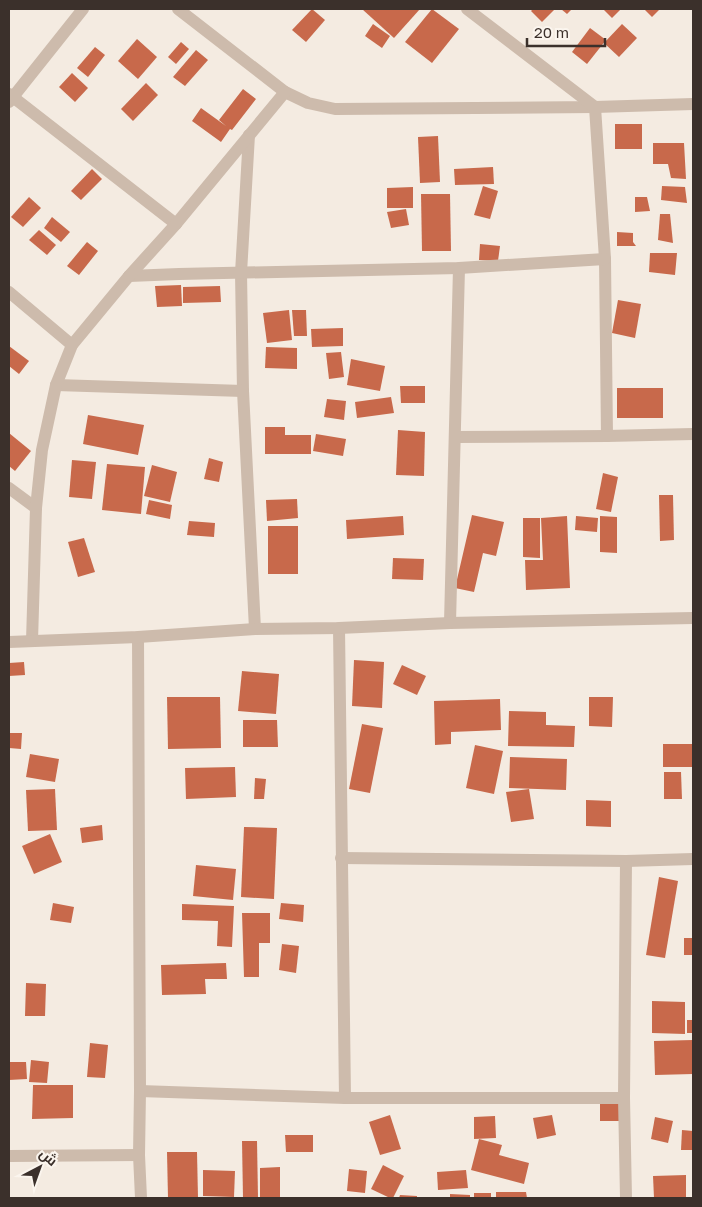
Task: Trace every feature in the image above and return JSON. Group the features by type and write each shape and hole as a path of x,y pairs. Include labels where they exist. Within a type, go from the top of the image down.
{"street":[{"path":"83,9 10,98 176,224"},
{"path":"178,9 285,92 308,103 335,109 693,104"},
{"path":"467,9 595,106 605,260 607,436"},
{"path":"32,641 36,508 42,450 56,385 72,345 129,276 176,224 285,92"},
{"path":"249,135 241,273 243,391 255,630"},
{"path":"129,276 459,268 605,260"},
{"path":"450,623 459,268"},
{"path":"9,292 72,345"},
{"path":"56,385 243,391"},
{"path":"454,437 693,434"},
{"path":"9,488 36,508"},
{"path":"9,642 450,623 693,618"},
{"path":"339,628 345,1098"},
{"path":"138,637 139,1155 141,1198"},
{"path":"341,858 626,860 693,858"},
{"path":"626,860 624,1098 626,1198"},
{"path":"140,1091 345,1098 624,1098"},
{"path":"9,1156 139,1155"}],"building":[{"path":"312,9 325,20 306,42 292,30"},
{"path":"362,9 420,9 394,38"},
{"path":"432,9 459,29 432,63 405,42"},
{"path":"533,9 555,9 542,22 531,11"},
{"path":"561,9 572,9 567,14"},
{"path":"603,9 621,9 612,18"},
{"path":"644,9 660,9 652,17"},
{"path":"373,24 390,36 382,48 365,36"},
{"path":"622,24 637,38 619,57 604,43"},
{"path":"590,28 606,40 587,64 572,52"},
{"path":"137,39 157,57 138,79 118,61"},
{"path":"181,42 189,49 176,64 168,57"},
{"path":"95,47 105,55 88,77 77,68"},
{"path":"196,50 208,60 185,86 173,77"},
{"path":"72,73 88,88 75,102 59,87"},
{"path":"146,83 158,95 133,121 121,109"},
{"path":"243,89 256,99 221,142 192,121 201,108 226,126 219,120"},
{"path":"615,124 642,124 642,149 615,149"},
{"path":"438,136 440,182 420,183 418,137"},
{"path":"653,143 684,143 686,179 671,178 668,164 653,164"},
{"path":"493,167 494,184 455,185 454,169"},
{"path":"92,169 102,179 81,200 71,191"},
{"path":"483,186 498,191 490,219 474,215"},
{"path":"662,186 685,187 687,203 661,200"},
{"path":"413,187 413,208 387,208 387,188"},
{"path":"421,194 450,194 451,251 422,251"},
{"path":"29,197 41,208 23,227 11,217"},
{"path":"635,197 647,197 650,211 635,212"},
{"path":"406,209 409,225 391,228 387,212"},
{"path":"660,214 670,214 673,243 658,240"},
{"path":"52,217 70,232 61,242 44,228"},
{"path":"39,230 56,245 47,255 29,240"},
{"path":"617,232 633,233 633,242 636,246 617,246"},
{"path":"87,242 98,251 79,275 67,266"},
{"path":"480,244 500,246 498,261 479,260"},
{"path":"650,253 677,253 675,275 649,272"},
{"path":"181,285 182,306 157,307 155,286"},
{"path":"220,286 221,302 183,303 183,287"},
{"path":"618,300 641,304 635,338 612,333"},
{"path":"289,310 292,340 267,343 263,313"},
{"path":"292,310 306,310 307,336 294,336"},
{"path":"343,328 343,346 312,347 311,329"},
{"path":"9,346 29,361 19,374 9,366"},
{"path":"266,347 297,348 297,369 265,368"},
{"path":"341,352 344,377 329,379 326,353"},
{"path":"351,359 385,366 380,391 347,385"},
{"path":"400,386 425,386 425,403 401,403"},
{"path":"617,388 663,388 663,418 617,418"},
{"path":"391,397 394,413 357,418 355,402"},
{"path":"327,399 346,401 344,420 324,417"},
{"path":"88,415 144,425 138,455 83,444"},
{"path":"265,427 285,427 285,435 311,435 311,454 265,454"},
{"path":"398,430 425,432 424,476 396,475"},
{"path":"9,433 31,451 15,471 9,466"},
{"path":"316,434 346,439 343,456 313,451"},
{"path":"209,458 223,462 219,482 204,479"},
{"path":"72,460 96,462 92,499 69,497"},
{"path":"107,464 145,467 141,514 102,510"},
{"path":"152,465 177,472 170,502 144,496"},
{"path":"603,473 618,477 611,512 596,509"},
{"path":"659,495 673,495 674,540 660,541"},
{"path":"297,499 298,518 267,521 266,500"},
{"path":"149,500 172,505 170,519 146,514"},
{"path":"472,515 504,522 496,556 483,553 474,592 455,588"},
{"path":"403,516 404,535 347,539 346,520"},
{"path":"567,516 570,588 526,590 525,560 543,560 541,518"},
{"path":"576,516 598,518 597,532 575,530"},
{"path":"600,516 617,517 617,553 600,552"},
{"path":"523,518 540,518 540,558 523,557"},
{"path":"189,521 215,523 214,537 187,535"},
{"path":"268,526 298,526 298,574 268,574"},
{"path":"84,538 95,572 78,577 68,542"},
{"path":"393,558 424,559 423,580 392,579"},
{"path":"354,660 384,662 382,708 352,706"},
{"path":"24,662 25,675 9,676 9,663"},
{"path":"402,665 426,676 417,695 393,684"},
{"path":"242,671 279,674 276,714 238,711"},
{"path":"167,697 220,697 221,748 168,749"},
{"path":"589,697 613,697 612,727 589,726"},
{"path":"500,699 501,730 451,732 451,744 435,745 434,701"},
{"path":"509,711 546,712 546,725 575,726 574,747 508,746"},
{"path":"243,720 277,720 278,747 243,747"},
{"path":"362,724 383,728 370,793 349,789"},
{"path":"9,733 22,733 21,749 9,748"},
{"path":"663,744 693,744 693,767 663,767"},
{"path":"475,745 503,751 494,794 466,788"},
{"path":"30,754 59,759 55,782 26,777"},
{"path":"510,757 567,759 566,790 509,788"},
{"path":"235,767 236,797 186,799 185,768"},
{"path":"664,772 681,772 682,799 664,799"},
{"path":"255,778 266,779 264,799 254,799"},
{"path":"55,789 57,830 28,831 26,790"},
{"path":"529,789 534,819 511,822 506,792"},
{"path":"586,800 611,801 611,827 586,826"},
{"path":"102,825 103,840 82,843 80,828"},
{"path":"244,827 277,828 274,899 241,897"},
{"path":"50,834 62,862 34,874 22,846"},
{"path":"196,865 236,869 233,900 193,896"},
{"path":"659,877 678,881 665,958 646,955"},
{"path":"53,903 74,907 71,923 50,920"},
{"path":"281,903 304,905 303,922 279,919"},
{"path":"182,904 234,906 232,947 217,946 218,921 182,920"},
{"path":"242,913 270,913 270,943 259,943 259,977 244,977"},
{"path":"684,938 693,938 693,955 684,955"},
{"path":"282,944 299,946 296,973 279,970"},
{"path":"226,963 227,979 205,979 206,994 162,995 161,965"},
{"path":"26,983 46,984 45,1016 25,1016"},
{"path":"652,1001 685,1002 685,1034 652,1033"},
{"path":"687,1020 693,1020 693,1033 687,1033"},
{"path":"693,1040 693,1074 655,1075 654,1041"},
{"path":"90,1043 108,1045 105,1078 87,1077"},
{"path":"31,1060 49,1062 47,1083 29,1082"},
{"path":"9,1062 26,1062 27,1079 9,1080"},
{"path":"33,1085 73,1085 73,1118 32,1119"},
{"path":"600,1101 620,1101 620,1121 600,1121"},
{"path":"390,1115 401,1149 380,1155 369,1122"},
{"path":"552,1115 556,1135 537,1139 533,1118"},
{"path":"495,1116 496,1138 474,1139 474,1117"},
{"path":"655,1117 673,1121 668,1143 651,1139"},
{"path":"682,1130 693,1131 693,1150 681,1150"},
{"path":"285,1135 313,1135 313,1152 286,1152"},
{"path":"479,1139 502,1145 499,1155 529,1163 524,1184 471,1170"},
{"path":"242,1141 257,1141 258,1198 243,1198"},
{"path":"167,1152 197,1152 198,1198 168,1198"},
{"path":"383,1165 404,1176 393,1198 371,1189"},
{"path":"280,1167 280,1198 260,1198 260,1168"},
{"path":"349,1169 367,1171 365,1193 347,1191"},
{"path":"203,1170 235,1171 234,1197 203,1196"},
{"path":"466,1170 468,1188 438,1190 437,1172"},
{"path":"686,1175 686,1198 654,1198 653,1176"},
{"path":"496,1192 526,1192 527,1198 496,1198"},
{"path":"474,1193 491,1193 491,1198 474,1198"},
{"path":"450,1194 470,1195 470,1198 450,1198"},
{"path":"400,1195 417,1196 417,1198 399,1198"}]}
